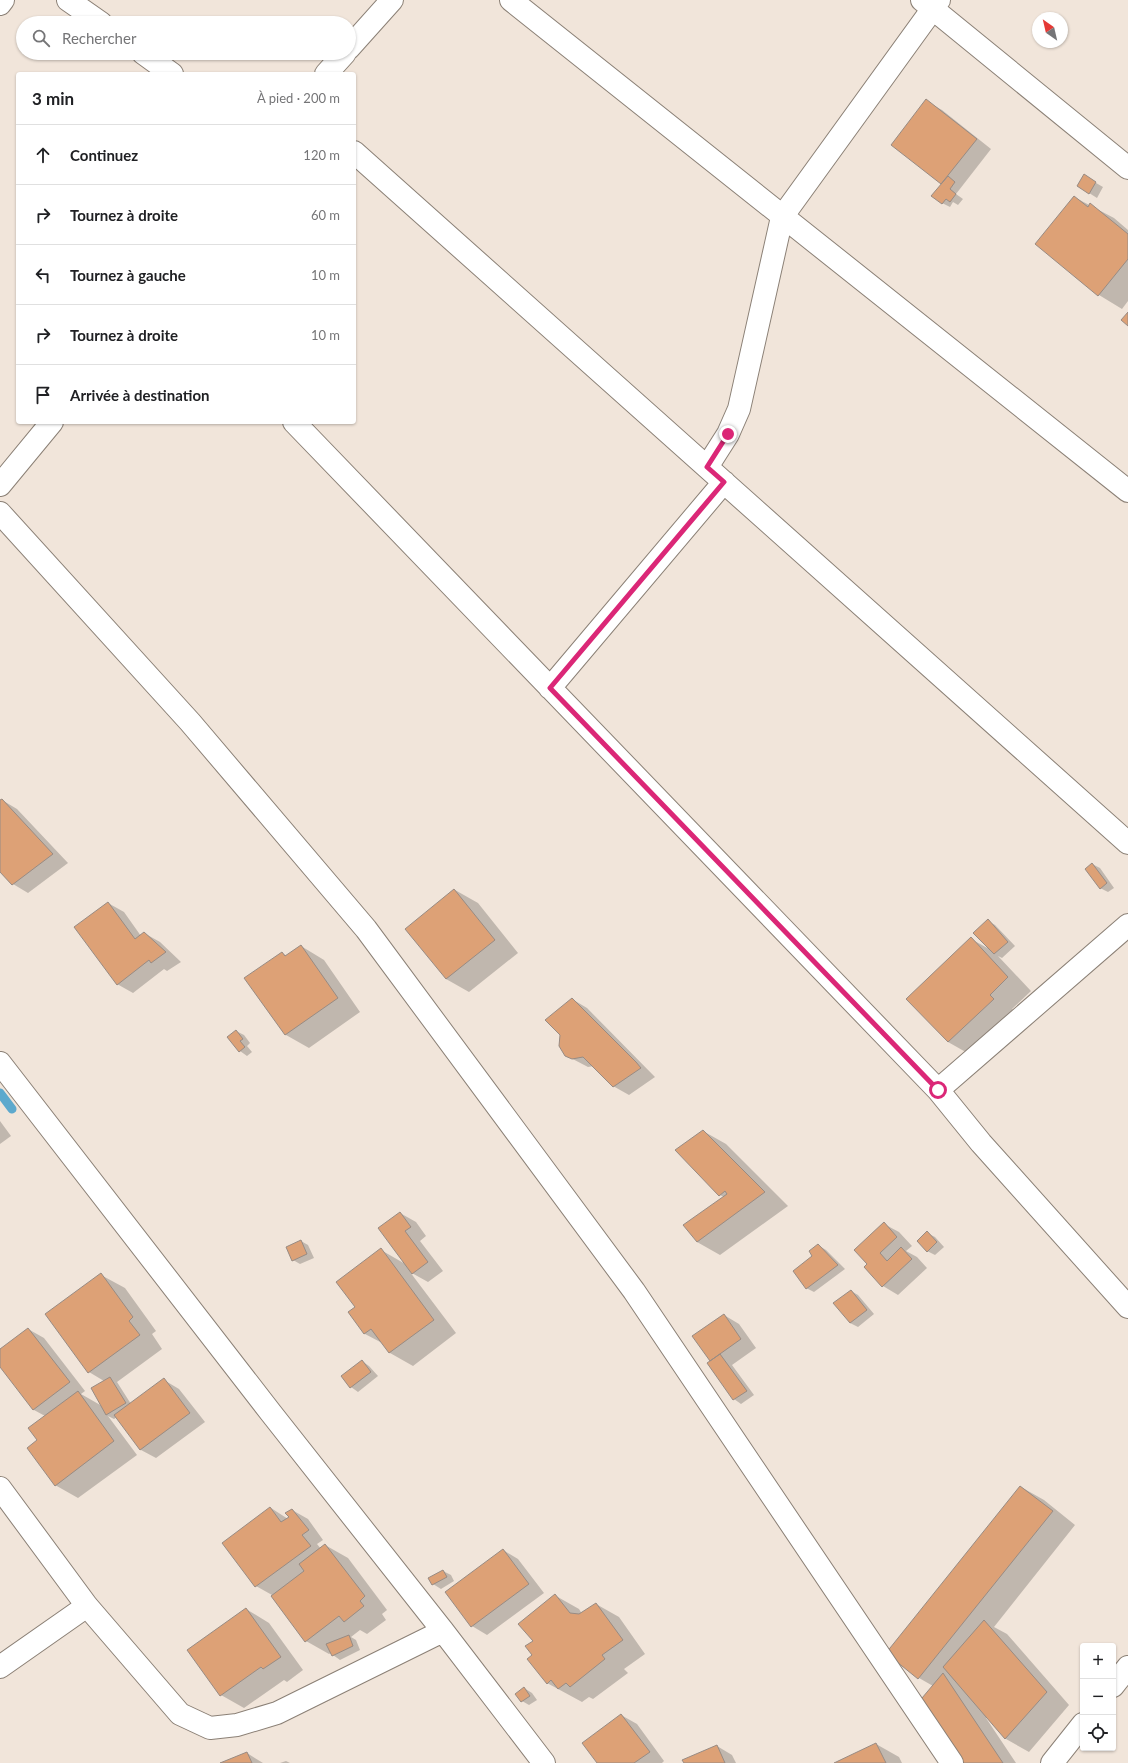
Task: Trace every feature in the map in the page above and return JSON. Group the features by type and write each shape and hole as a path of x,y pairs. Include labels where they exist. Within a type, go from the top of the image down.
{"street":[{"path":"0,4 3,0"},
{"path":"68,0 91,16"},
{"path":"356,40 392,0"},
{"path":"511,0 1128,491"},
{"path":"707,467 728,434 739,410 782,217 931,3 1128,168"},
{"path":"153,60 169,72"},
{"path":"328,72 339,60"},
{"path":"356,154 1128,843"},
{"path":"0,485 50,424"},
{"path":"296,424 938,1090 981,1143 1128,1307"},
{"path":"550,688 724,482"},
{"path":"0,513 190,722 366,928 634,1291 952,1763"},
{"path":"938,1090 1128,926"},
{"path":"0,1063 271,1413 443,1631 544,1763"},
{"path":"0,1488 87,1606 180,1714 210,1728 237,1725 277,1713 443,1631"},
{"path":"0,1667 87,1606"},
{"path":"1116,1682 1128,1667"},
{"path":"1052,1763 1080,1728"}],"building":[{"path":"926,99 977,139 941,184 891,145"},
{"path":"1084,174 1096,182 1089,194 1077,186"},
{"path":"948,176 955,182 950,189 956,194 950,202 946,199 942,204 931,196"},
{"path":"1074,196 1088,207 1090,203 1128,234 1128,259 1098,296 1035,244"},
{"path":"1128,312 1128,326 1121,320"},
{"path":"2,799 53,854 12,885 0,872 0,800"},
{"path":"1092,863 1107,883 1100,889 1085,869"},
{"path":"454,889 495,940 446,979 405,929"},
{"path":"108,902 135,939 144,932 166,952 151,963 149,960 117,985 74,927"},
{"path":"988,919 1008,942 994,954 973,933"},
{"path":"971,937 1008,977 990,995 994,999 948,1042 906,999"},
{"path":"301,945 338,998 285,1035 244,978 282,952 285,956"},
{"path":"572,998 641,1068 613,1087 583,1057 572,1059 565,1056 559,1046 560,1035 545,1020"},
{"path":"236,1030 243,1039 240,1041 245,1047 239,1052 227,1037"},
{"path":"703,1130 765,1192 697,1242 683,1225 727,1194 725,1191 719,1196 675,1150"},
{"path":"400,1212 411,1227 405,1231 428,1262 412,1274 378,1228"},
{"path":"884,1222 897,1237 880,1253 887,1261 901,1247 912,1259 882,1287 864,1267 867,1264 854,1250"},
{"path":"927,1231 937,1242 927,1252 917,1241"},
{"path":"301,1240 307,1254 292,1261 286,1247"},
{"path":"818,1244 838,1265 806,1289 793,1271 812,1256 809,1251"},
{"path":"381,1248 434,1320 389,1353 371,1329 364,1334 348,1312 355,1307 336,1282"},
{"path":"101,1273 133,1317 129,1321 140,1335 88,1373 45,1314"},
{"path":"851,1290 867,1310 850,1323 833,1303"},
{"path":"724,1314 741,1339 710,1361 692,1336"},
{"path":"28,1328 70,1382 33,1410 0,1367 0,1349"},
{"path":"720,1354 747,1391 733,1400 707,1363"},
{"path":"362,1360 371,1372 350,1388 341,1376"},
{"path":"110,1377 126,1403 106,1415 91,1388"},
{"path":"164,1378 190,1413 140,1450 114,1415"},
{"path":"78,1391 114,1441 55,1486 27,1448 37,1440 28,1428"},
{"path":"1020,1486 1053,1511 918,1679 886,1653"},
{"path":"270,1507 281,1522 289,1517 285,1513 292,1509 309,1530 302,1535 311,1546 255,1587 222,1543"},
{"path":"325,1544 365,1596 360,1601 364,1606 344,1622 339,1616 305,1642 271,1596 304,1571 299,1564"},
{"path":"503,1549 529,1584 471,1627 445,1592"},
{"path":"443,1570 447,1577 432,1585 428,1578"},
{"path":"555,1594 570,1613 579,1614 596,1603 623,1640 602,1655 605,1659 570,1687 566,1683 558,1689 551,1680 547,1684 527,1659 532,1655 525,1646 533,1641 518,1624"},
{"path":"246,1608 281,1657 263,1669 261,1667 220,1696 187,1650"},
{"path":"984,1620 1047,1692 1005,1739 943,1667"},
{"path":"349,1635 353,1646 332,1656 326,1644"},
{"path":"943,1673 1003,1763 957,1763 917,1704"},
{"path":"524,1687 530,1696 521,1702 515,1694"},
{"path":"621,1714 650,1752 634,1763 597,1763 582,1743"},
{"path":"876,1743 886,1763 834,1763"},
{"path":"717,1745 725,1763 684,1763 682,1760"},
{"path":"247,1752 252,1763 220,1763"}],"waterway":[{"path":"0,1093 12,1109"}],"route":[{"path":"728,434 707,467 724,482 550,688 938,1090"}]}
